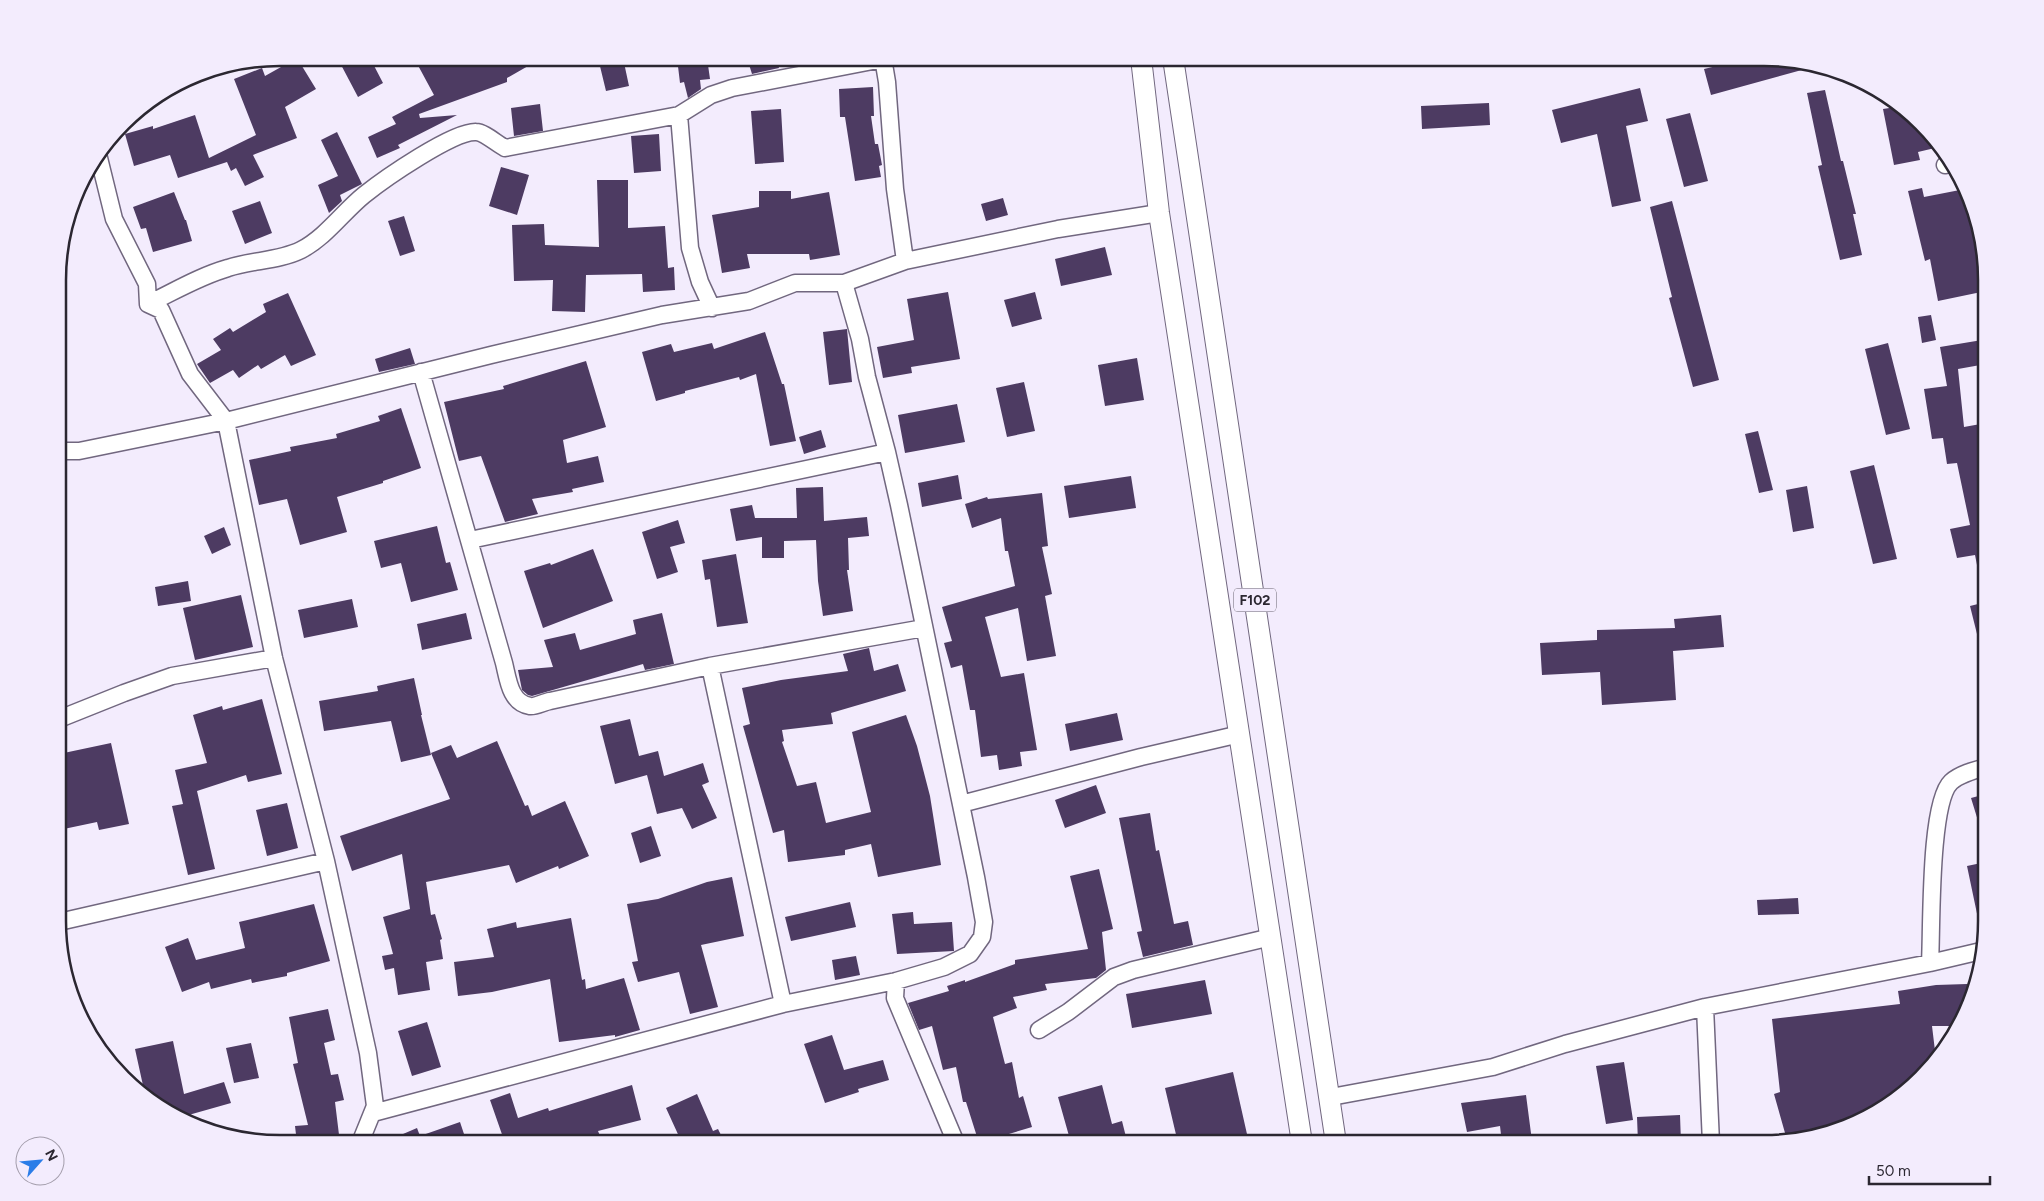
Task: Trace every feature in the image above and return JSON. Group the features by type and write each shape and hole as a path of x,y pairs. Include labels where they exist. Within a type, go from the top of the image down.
{"main road":[{"name":"F102","path":"1141,66 1159,213 1301,1135"},
{"name":"F102","path":"1174,66 1331,1097 1335,1135"}],"street":[{"path":"148,304 198,278 244,264 283,257 306,247 313,243 365,195 419,158 464,133 478,132 505,148 679,115 711,95 732,88 843,66"},
{"path":"884,66 895,189 906,261"},
{"path":"679,115 690,248 700,282 712,308"},
{"path":"100,164 114,219 147,284 148,304"},
{"path":"66,451 79,451 226,420 662,315 749,301 795,283 844,283 906,261 1058,230 1159,213"},
{"path":"373,1113 783,1004 896,981 944,967 970,954 982,938 984,922 961,804 887,452 844,283"},
{"path":"148,304 161,310 190,374 226,420 274,658 326,861 368,1053 373,1093 373,1113 364,1135"},
{"path":"422,372 510,690 520,702 531,706 710,666 924,628"},
{"path":"470,540 887,452"},
{"path":"66,717 124,692 172,676 274,658"},
{"path":"710,666 783,1004"},
{"path":"961,804 1141,757 1240,734"},
{"path":"1930,963 1936,830 1943,797 1951,782 1978,770"},
{"path":"66,920 326,861"},
{"path":"1039,1030 1068,1012 1114,977 1133,970 1271,937"},
{"path":"1331,1097 1493,1067 1565,1044 1705,1007 1976,952"},
{"path":"896,981 895,998 953,1135"},
{"path":"1705,1007 1711,1135"}],"building":[{"path":"283,66 302,66 316,89 285,107 297,138 253,155 264,177 245,186 236,168 231,171 227,162 178,178 170,155 134,166 125,134 153,126 153,129 195,115 209,158 256,135 234,79 262,68 265,76"},
{"path":"342,66 374,66 383,83 358,97"},
{"path":"418,66 528,66 507,78 507,82 419,114 420,118 457,115 398,145 400,148 377,158 368,137 396,124 392,117 434,95"},
{"path":"600,66 625,66 629,86 606,91"},
{"path":"678,66 708,66 710,79 700,80 701,89 688,98 684,82 680,83"},
{"path":"750,66 778,66 779,68 752,74"},
{"path":"1717,66 1764,66 1803,70 1711,95 1704,69"},
{"path":"873,87 874,116 871,116 875,144 878,144 882,165 879,166 881,177 855,181 845,117 840,117 839,89"},
{"path":"1640,88 1648,121 1626,126 1641,201 1612,207 1597,134 1561,143 1552,110"},
{"path":"1825,90 1841,161 1843,161 1856,214 1853,214 1862,255 1840,260 1818,166 1822,165 1807,93"},
{"path":"1489,103 1490,125 1422,129 1421,106"},
{"path":"540,104 543,131 514,136 511,108"},
{"path":"1891,108 1894,110 1933,148 1918,152 1920,160 1894,165 1883,109"},
{"path":"781,109 784,162 755,164 751,111"},
{"path":"1690,113 1708,181 1684,187 1666,119"},
{"path":"337,132 362,184 340,195 342,201 329,213 318,185 338,176 321,140"},
{"path":"659,134 661,171 634,173 631,136"},
{"path":"501,167 529,175 517,215 489,206"},
{"path":"597,180 628,180 628,228 665,226 668,268 674,267 675,290 643,292 642,274 586,275 585,312 552,311 553,280 514,281 512,225 544,224 545,245 599,247"},
{"path":"1922,188 1924,197 1958,190 1974,238 1978,293 1938,301 1930,259 1925,261 1908,191"},
{"path":"759,191 791,191 791,199 829,192 840,255 810,260 809,254 747,254 750,268 722,273 712,215 759,207"},
{"path":"174,192 186,220 192,241 153,252 146,228 141,229 133,207"},
{"path":"1003,198 1008,215 986,221 981,204"},
{"path":"260,201 272,233 245,244 232,211"},
{"path":"1672,201 1719,380 1693,387 1669,298 1672,297 1650,207"},
{"path":"404,216 415,251 400,256 388,221"},
{"path":"1105,247 1112,275 1061,286 1055,259"},
{"path":"948,292 960,359 911,367 912,373 883,378 877,347 914,340 907,299"},
{"path":"1035,292 1042,319 1012,327 1004,300"},
{"path":"288,293 316,355 291,366 285,355 261,369 258,365 239,378 233,370 210,383 197,364 221,350 213,339 230,328 233,332 266,312 263,304"},
{"path":"1931,315 1936,340 1922,343 1918,317"},
{"path":"847,329 852,382 829,385 823,332"},
{"path":"765,332 782,384 784,384 796,441 770,446 756,374 740,380 739,377 685,391 685,393 656,401 642,352 671,344 674,352 712,343 714,349"},
{"path":"1978,341 1978,365 1958,369 1964,427 1978,424 1978,570 1975,555 1957,558 1950,529 1970,525 1957,463 1947,464 1943,438 1932,439 1924,389 1947,386 1940,347"},
{"path":"1888,343 1910,429 1886,435 1865,349"},
{"path":"410,348 415,364 379,372 375,359"},
{"path":"1137,358 1144,400 1105,406 1098,365"},
{"path":"586,361 606,427 563,440 567,463 598,456 604,482 572,489 573,492 532,499 538,514 505,522 481,456 459,461 444,402 504,389 503,386"},
{"path":"1024,382 1035,431 1007,437 996,388"},
{"path":"957,404 965,442 905,453 898,415"},
{"path":"401,408 421,468 383,481 383,483 337,497 347,532 300,545 287,499 259,505 249,460 291,451 290,447 337,438 336,434 380,421 378,416"},
{"path":"821,430 826,447 804,454 799,437"},
{"path":"1758,431 1773,490 1759,493 1745,434"},
{"path":"1874,465 1897,559 1873,564 1850,471"},
{"path":"958,475 962,499 922,507 918,483"},
{"path":"1131,476 1136,508 1069,518 1064,486"},
{"path":"1807,486 1814,528 1793,532 1786,490"},
{"path":"823,487 824,521 867,517 869,536 848,538 849,570 847,570 853,611 823,616 818,581 816,540 784,541 784,558 762,558 762,537 736,541 730,509 752,505 755,518 797,518 796,488"},
{"path":"1042,493 1048,546 1042,547 1052,594 1045,596 1056,656 1027,661 1018,608 985,617 1001,677 1024,673 1037,750 1020,752 1022,766 999,770 997,755 981,757 975,710 970,710 962,665 951,668 944,643 952,641 942,607 1015,586 1008,551 1005,551 1001,518 972,528 965,504 987,497 988,499"},
{"path":"678,520 685,543 670,547 678,572 657,579 642,532"},
{"path":"437,526 446,563 450,562 458,590 411,602 401,563 381,568 374,541"},
{"path":"224,527 231,545 212,554 204,536"},
{"path":"593,549 613,601 543,628 524,571 550,563 551,565"},
{"path":"736,554 748,623 717,627 710,579 705,580 702,560"},
{"path":"188,581 191,601 158,606 155,587"},
{"path":"241,595 253,647 195,660 183,608"},
{"path":"352,599 358,627 304,638 298,610"},
{"path":"1978,604 1978,638 1970,606"},
{"path":"466,613 472,639 422,650 417,624"},
{"path":"662,613 674,664 645,670 643,664 532,696 522,690 518,670 553,667 544,640 575,633 580,650 636,634 633,620"},
{"path":"1721,615 1724,647 1673,651 1676,700 1602,705 1600,672 1542,675 1540,643 1597,640 1597,630 1675,628 1674,619"},
{"path":"869,648 874,671 898,664 906,691 831,713 833,724 782,730 784,741 782,742 797,786 816,782 826,823 871,812 852,732 906,715 917,746 930,796 941,865 878,877 871,844 845,850 845,855 788,862 784,830 773,833 743,726 750,724 742,688 781,680 848,671 843,654"},
{"path":"414,678 431,755 401,762 391,721 324,731 319,701 378,691 377,686"},
{"path":"262,699 282,774 248,782 246,775 197,791 215,869 188,875 172,806 183,804 175,770 207,763 193,715 222,706 223,710"},
{"path":"1117,713 1123,740 1070,751 1065,724"},
{"path":"630,719 639,756 658,751 664,776 703,763 709,782 702,785 717,818 692,829 682,808 657,814 647,775 615,784 600,726"},
{"path":"497,741 525,806 528,805 532,816 565,801 589,856 559,869 558,866 516,883 509,865 426,882 431,915 435,914 442,939 440,940 443,959 426,962 430,990 398,995 394,968 385,970 382,956 393,954 383,917 410,909 402,854 352,871 340,836 450,799 431,753 451,745 457,758"},
{"path":"111,743 129,824 99,830 97,822 66,829 66,753"},
{"path":"1096,785 1106,813 1065,828 1055,800"},
{"path":"1978,796 1978,821 1971,798"},
{"path":"287,803 298,848 267,856 256,810"},
{"path":"1150,813 1156,851 1159,850 1174,924 1188,921 1193,945 1143,957 1137,932 1142,931 1119,818"},
{"path":"651,826 661,856 640,863 631,833"},
{"path":"1978,864 1978,918 1967,866"},
{"path":"1099,869 1113,929 1102,932 1106,970 1096,978 1045,984 1047,990 1013,997 1017,1008 993,1017 1005,1064 1012,1062 1019,1098 1023,1096 1032,1127 1006,1135 976,1135 966,1102 963,1102 956,1067 943,1070 932,1026 919,1030 908,1003 949,991 947,986 965,980 965,982 1015,964 1015,960 1088,949 1070,876"},
{"path":"732,877 744,936 701,945 718,1007 690,1014 679,972 638,982 632,962 638,961 627,904 658,899 707,882"},
{"path":"1798,898 1799,914 1758,915 1757,900"},
{"path":"850,902 856,927 791,941 785,917"},
{"path":"314,904 330,961 287,973 287,976 252,983 251,979 211,989 209,982 182,992 165,947 188,938 196,960 245,948 239,922"},
{"path":"913,912 914,924 952,922 954,951 897,954 892,914"},
{"path":"571,918 582,980 585,979 586,989 624,978 640,1030 615,1037 615,1035 559,1042 550,979 492,992 458,996 454,962 494,957 487,929 516,922 517,928"},
{"path":"856,956 860,975 835,980 832,960"},
{"path":"1205,980 1212,1014 1132,1028 1126,994"},
{"path":"1967,984 1967,986 1950,1026 1932,1026 1935,1050 1905,1082 1883,1099 1859,1113 1806,1131 1785,1133 1774,1094 1780,1092 1772,1019 1900,1004 1898,991 1936,985"},
{"path":"328,1009 335,1040 324,1043 331,1075 338,1074 344,1100 335,1102 339,1135 296,1135 295,1126 308,1125 293,1064 298,1063 289,1017"},
{"path":"427,1022 441,1067 412,1076 398,1031"},
{"path":"832,1035 844,1070 883,1060 889,1080 858,1089 859,1092 825,1103 804,1044"},
{"path":"173,1041 184,1094 224,1082 231,1103 190,1115 185,1113 161,1099 143,1085 135,1049"},
{"path":"251,1043 259,1078 234,1083 226,1048"},
{"path":"1624,1062 1633,1120 1606,1124 1596,1066"},
{"path":"1233,1072 1247,1135 1176,1135 1165,1088"},
{"path":"632,1085 641,1120 598,1131 600,1135 502,1135 490,1100 510,1093 518,1118 548,1108 549,1111"},
{"path":"1102,1085 1112,1124 1122,1121 1126,1135 1069,1135 1058,1097"},
{"path":"697,1094 713,1131 718,1129 721,1135 678,1135 666,1108"},
{"path":"1526,1095 1531,1135 1501,1135 1500,1126 1467,1132 1461,1103"},
{"path":"1680,1115 1681,1135 1638,1135 1637,1117"},
{"path":"460,1122 464,1135 423,1135"},
{"path":"417,1128 420,1135 401,1135"}]}
